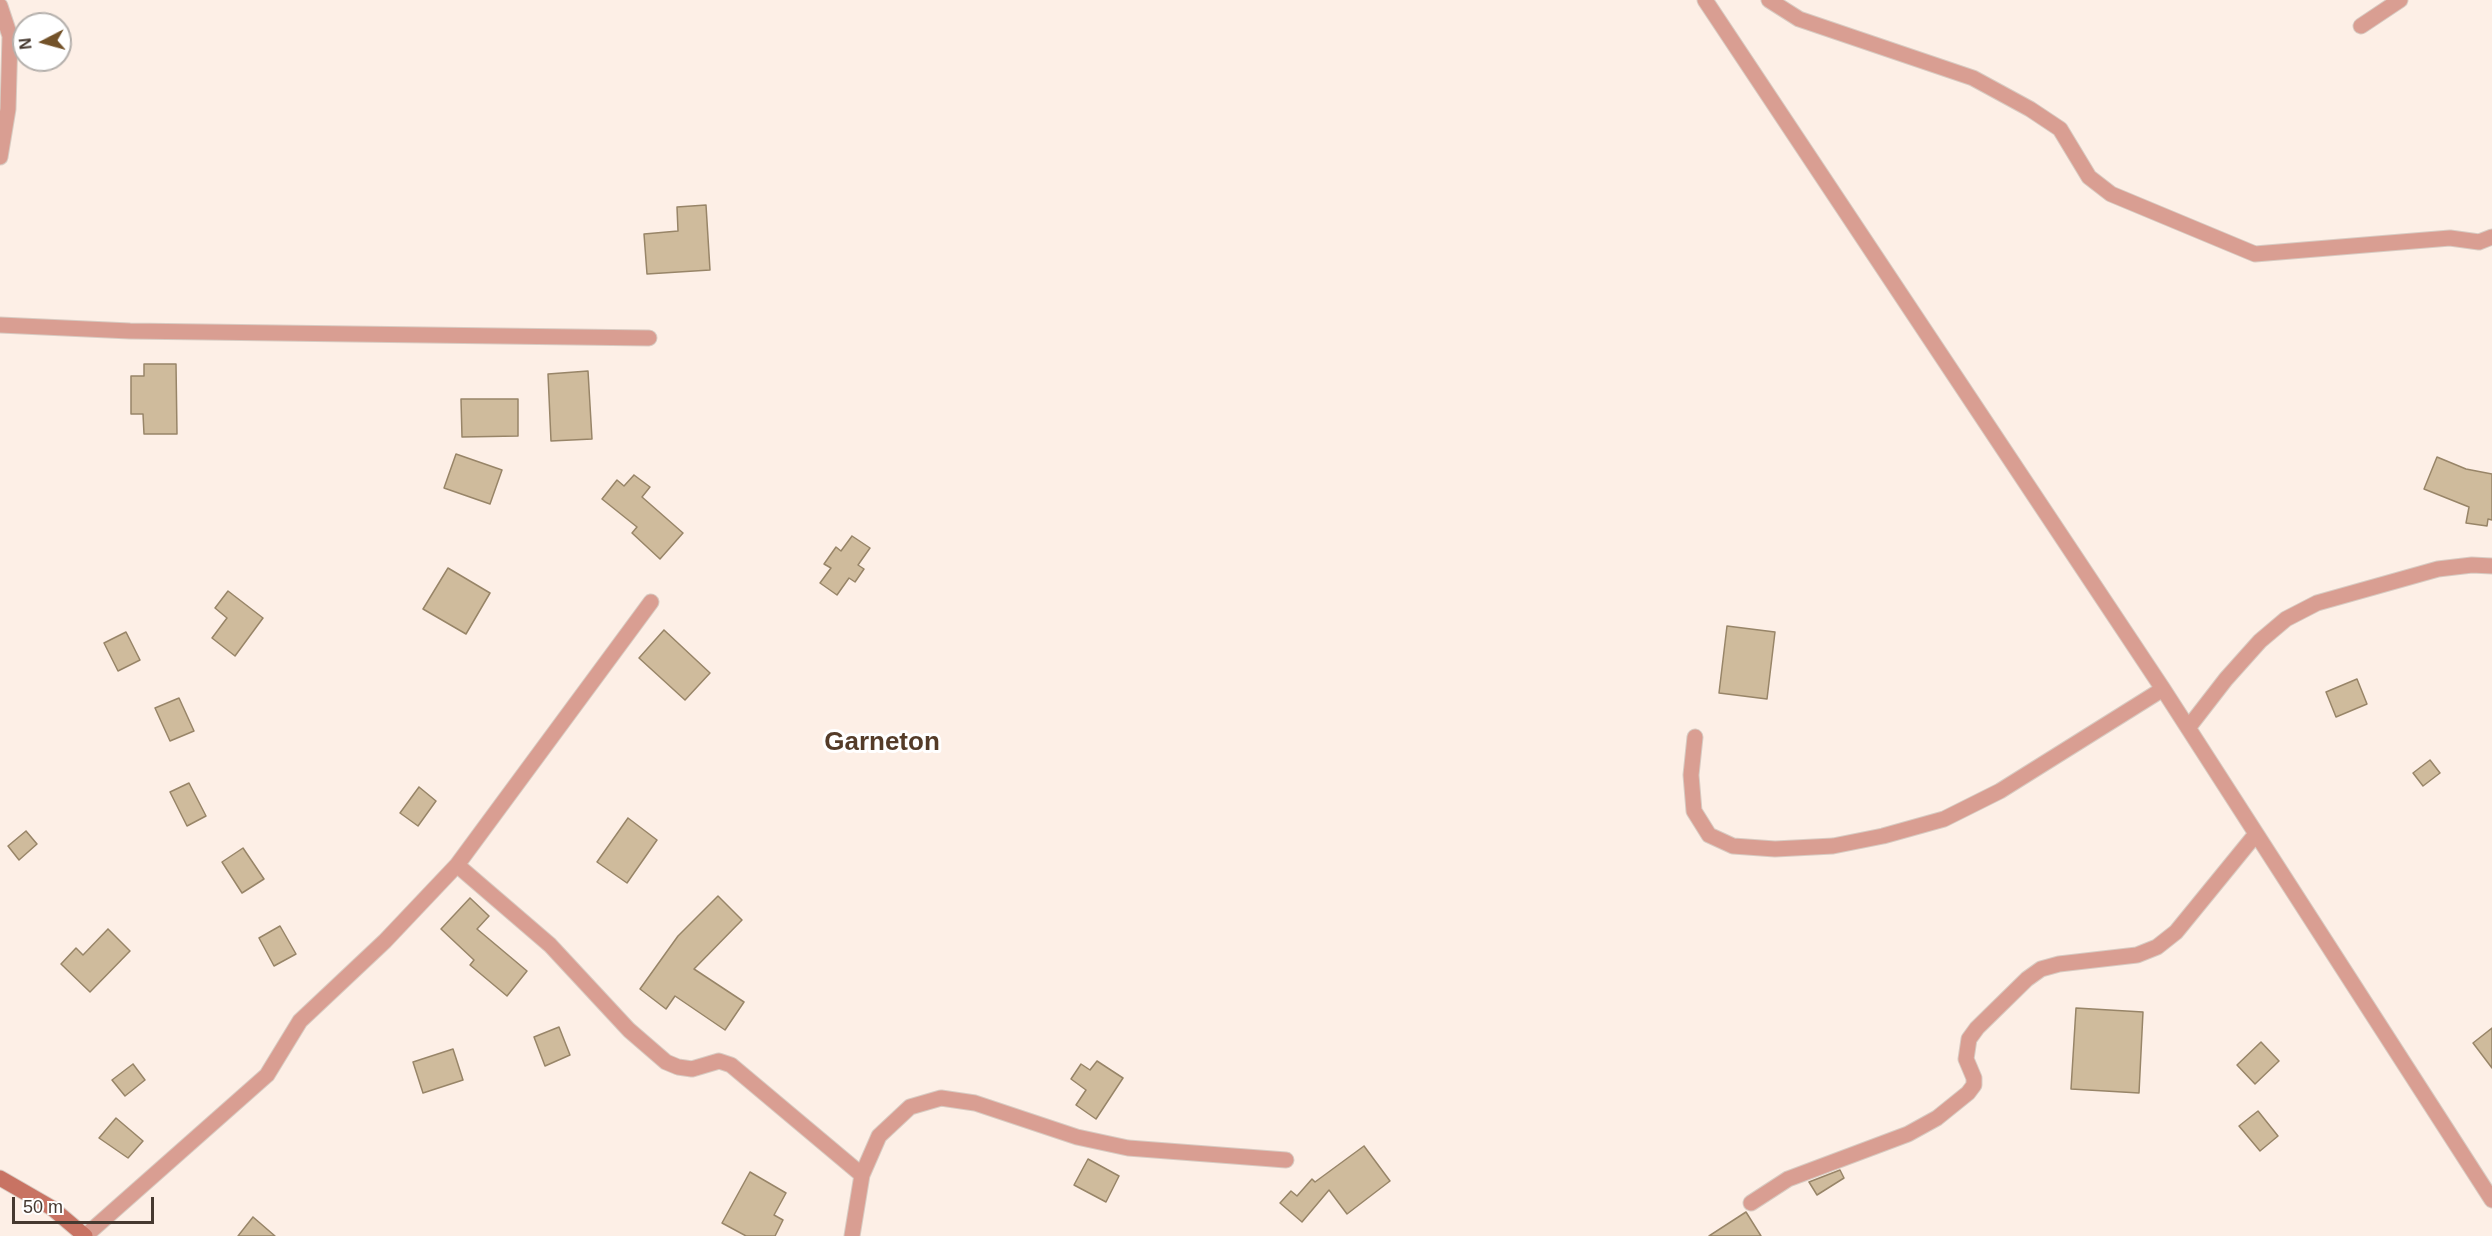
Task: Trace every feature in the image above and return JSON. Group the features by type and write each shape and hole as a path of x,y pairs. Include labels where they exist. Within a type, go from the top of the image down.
{"street":[{"path":"1705,0 2163,688 2492,1200"},
{"path":"1769,0 1799,20 1973,78 2030,109 2060,129 2089,177 2111,194 2255,254 2450,238 2479,242 2492,237"},
{"path":"2361,26 2400,0"},
{"path":"0,6 10,36 8,109 0,157"},
{"path":"0,325 130,331 342,332 649,338"},
{"path":"2188,728 2260,641 2286,619 2317,603 2438,569 2472,565 2492,566"},
{"path":"0,1178 52,1208 85,1236 267,1075 300,1021 384,941 457,865 651,602"},
{"path":"1695,737 1691,775 1694,811 1709,835 1734,846 1775,849 1833,846 1883,836 1944,819 2000,791 2163,688"},
{"path":"1751,1203 1788,1179 1908,1134 1937,1118 1968,1093 1974,1085 1974,1078 1966,1059 1969,1039 1977,1028 2027,979 2041,969 2059,964 2137,955 2157,947 2176,932 2256,834"},
{"path":"457,865 550,945 629,1030 666,1062 692,1069 719,1061 731,1065 862,1175"},
{"path":"852,1236 862,1175 879,1136 910,1107 941,1098 975,1102 1077,1137 1128,1148 1286,1160"}],"building":[{"path":"706,205 710,270 647,274 644,234 678,231 677,207"},
{"path":"144,364 176,364 177,434 144,434 143,414 131,414 131,376 144,376"},
{"path":"588,371 592,439 551,441 548,374"},
{"path":"461,399 518,399 518,436 462,437"},
{"path":"456,454 502,470 490,504 444,488"},
{"path":"2437,457 2466,469 2492,474 2492,520 2488,519 2487,526 2466,523 2469,507 2424,489"},
{"path":"634,475 650,487 642,497 683,533 660,559 632,533 637,527 602,499 617,480 624,486"},
{"path":"852,536 870,548 858,565 864,569 855,582 849,578 837,595 820,583 831,568 824,564 836,547 841,551"},
{"path":"448,568 490,593 466,634 423,609"},
{"path":"228,591 263,618 235,656 212,638 227,618 215,608"},
{"path":"1727,626 1775,632 1767,699 1719,693"},
{"path":"664,630 710,673 685,700 639,658"},
{"path":"126,632 140,660 118,671 104,643"},
{"path":"2357,679 2367,704 2336,717 2326,692"},
{"path":"179,698 194,731 170,741 155,708"},
{"path":"2430,760 2440,773 2423,786 2413,773"},
{"path":"189,783 206,816 187,826 170,792"},
{"path":"419,787 436,801 418,826 400,813"},
{"path":"628,818 657,840 627,883 597,862"},
{"path":"26,831 37,844 19,860 8,846"},
{"path":"243,848 264,879 242,893 222,862"},
{"path":"718,896 742,920 694,969 744,1002 725,1030 675,996 666,1009 640,989 678,936"},
{"path":"470,898 489,916 477,929 527,971 507,996 470,965 474,960 441,929"},
{"path":"280,926 296,954 274,966 259,938"},
{"path":"108,929 130,951 90,992 61,964 76,948 83,955"},
{"path":"2076,1008 2143,1012 2139,1093 2071,1089"},
{"path":"559,1027 570,1055 545,1066 534,1037"},
{"path":"2492,1028 2492,1068 2473,1043"},
{"path":"2261,1042 2279,1061 2255,1084 2237,1065"},
{"path":"453,1049 463,1080 423,1093 413,1062"},
{"path":"1097,1061 1123,1078 1096,1119 1076,1105 1086,1090 1071,1079 1081,1064 1090,1070"},
{"path":"133,1064 145,1080 125,1096 112,1080"},
{"path":"2258,1111 2278,1136 2260,1151 2239,1126"},
{"path":"116,1118 143,1141 128,1158 99,1138"},
{"path":"1364,1146 1390,1181 1347,1214 1329,1190 1302,1222 1280,1203 1291,1191 1297,1196 1312,1179 1315,1182"},
{"path":"1088,1159 1119,1176 1106,1202 1074,1185"},
{"path":"1840,1170 1844,1178 1817,1195 1809,1182"},
{"path":"750,1172 786,1193 774,1215 783,1220 775,1236 746,1236 722,1223"},
{"path":"1746,1212 1761,1236 1709,1236"},
{"path":"253,1217 275,1236 238,1236"}],"district":[{"name":"Garneton","path":"882,743"}]}
